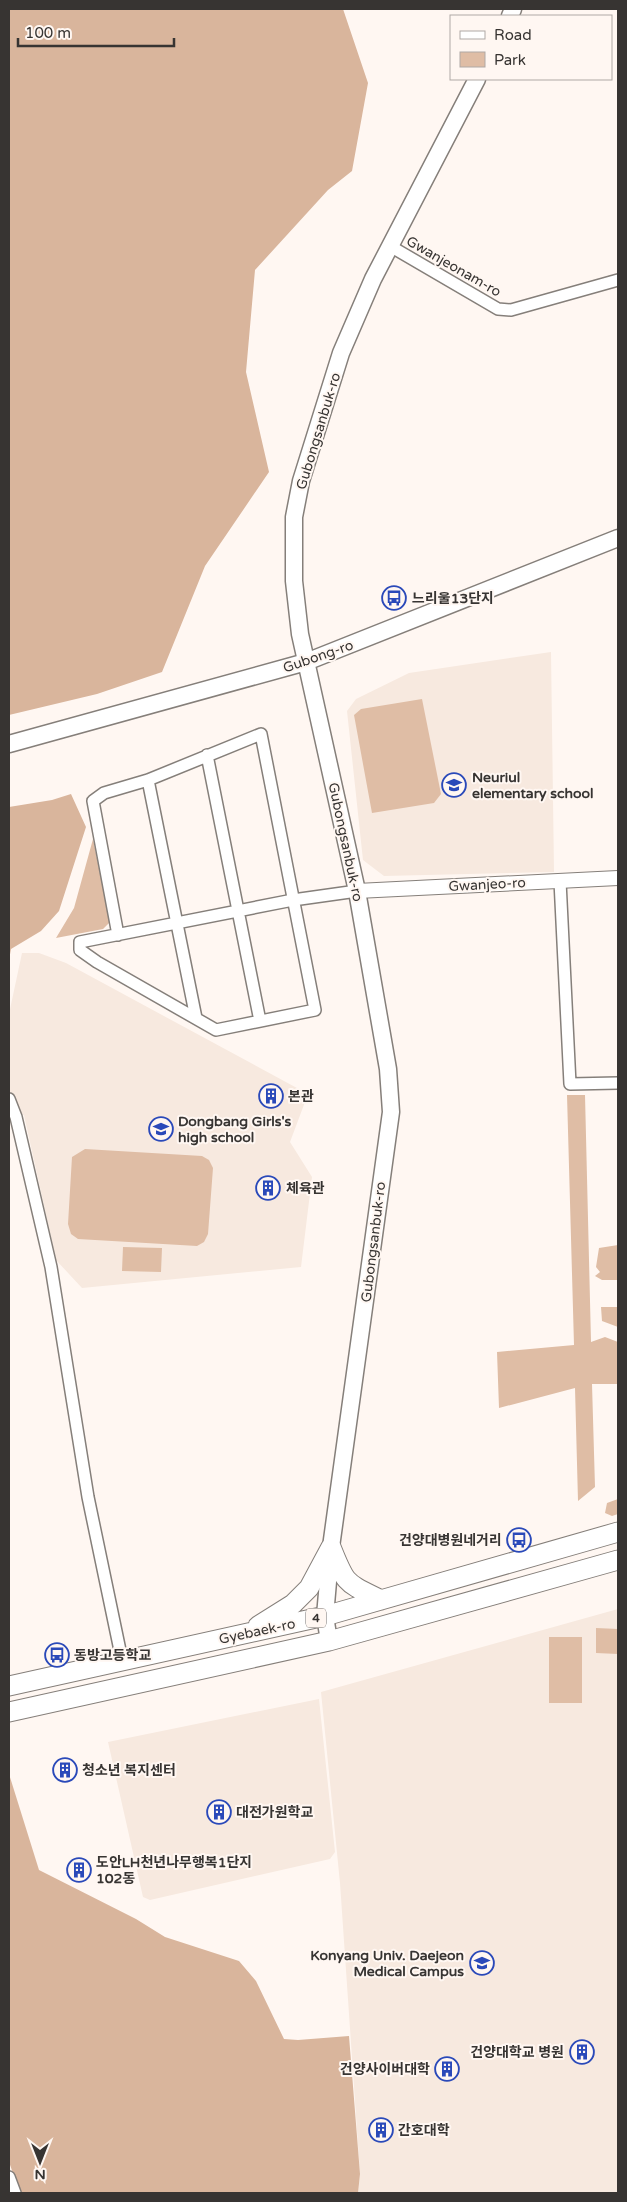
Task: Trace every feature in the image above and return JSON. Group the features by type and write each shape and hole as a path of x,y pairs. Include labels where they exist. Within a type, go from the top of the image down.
{"main road":[{"name":"Gubongsanbuk-ro","path":"329,1642 325,1616 331,1547 391,1112 388,1070 357,891 300,634 294,582 294,517 301,481 341,353 373,279 476,80"},
{"name":"Gubong-ro","path":"9,745 306,662 618,538"},
{"name":"Gyebaek-ro","path":"9,1686 325,1616 618,1532"},
{"path":"331,1547 343,1576 348,1583 381,1600"},
{"path":"247,1633 293,1604 309,1588 331,1547"},
{"name":"Gyebaek-ro","path":"9,1712 329,1642 618,1560"}],"street":[{"name":"Gwanjeonam-ro","path":"390,246 498,309 511,310 618,280"},
{"path":"118,935 93,801 104,793 148,780 262,734 293,900 315,1010 216,1030 97,962 80,950 80,942 118,935 293,900 357,891"},
{"path":"207,755 260,1021"},
{"path":"148,780 196,1018"},
{"name":"Gwanjeo-ro","path":"357,891 618,878"},
{"path":"560,881 570,1084 618,1083"},
{"path":"9,1099 16,1117 51,1267 88,1497 122,1660"},
{"path":"9,2177 15,2193"}],"shaded area":[{"path":"9,9 343,9 368,83 352,171 328,190 255,270 246,372 269,472 205,566 162,672 97,694 9,715"},
{"name":"Neuriul elementary school","path":"551,652 554,872 384,876 363,860 347,711 356,699 409,673"},
{"path":"71,794 86,827 59,911 41,931 11,949 9,960 9,807 52,800"},
{"name":"Dongbang Girls's high school","path":"22,953 39,953 66,963 308,1094 290,1142 312,1177 301,1267 82,1288 56,1260 24,1115 9,1110 9,1014"},
{"name":"Konyang Univ. Daejeon Medical Campus","path":"618,1609 618,2193 358,2193 360,2174 340,1883 321,1692"},
{"path":"319,1699 335,1852 330,1859 150,1900 143,1897 108,1742"},
{"path":"9,1774 39,1870 136,1919 165,1937 239,1961 256,1981 284,2039 298,2040 349,2036 360,2174 358,2193 20,2193 9,2162"}],"green space":[{"path":"422,699 441,794 434,803 372,813 354,715 361,709"},
{"path":"93,839 110,922 103,929 56,938 74,908"},
{"path":"567,1095 585,1095 591,1342 605,1337 618,1342 618,1384 592,1384 595,1487 578,1501 575,1388 499,1408 497,1352 574,1345"},
{"path":"85,1149 202,1156 209,1160 213,1168 208,1234 204,1242 197,1246 78,1239 71,1234 68,1224 72,1157"},
{"path":"618,1245 618,1280 602,1280 595,1276 600,1272 596,1267 599,1248"},
{"path":"123,1247 162,1248 161,1272 122,1271"},
{"path":"601,1307 618,1307 618,1327 602,1321"},
{"path":"618,1499 618,1514 612,1516 605,1513 607,1503"},
{"path":"596,1628 618,1629 618,1654 596,1653"},
{"path":"549,1637 582,1637 582,1703 549,1703"}],"place":[{"name":"느리울13단지","path":"394,598"},
{"name":"Neuriul elementary school","path":"454,785"},
{"name":"본관","path":"271,1096"},
{"name":"Dongbang Girls's high school","path":"161,1129"},
{"name":"체육관","path":"268,1188"},
{"name":"건양대병원네거리","path":"519,1540"},
{"name":"동방고등학교","path":"57,1655"},
{"name":"청소년 복지센터","path":"65,1770"},
{"name":"대전가원학교","path":"219,1812"},
{"name":"도안LH천년나무행복1단지 102동","path":"79,1870"},
{"name":"Konyang Univ. Daejeon Medical Campus","path":"482,1963"},
{"name":"건양대학교 병원","path":"582,2052"},
{"name":"건양사이버대학","path":"447,2069"},
{"name":"간호대학","path":"381,2130"}]}
